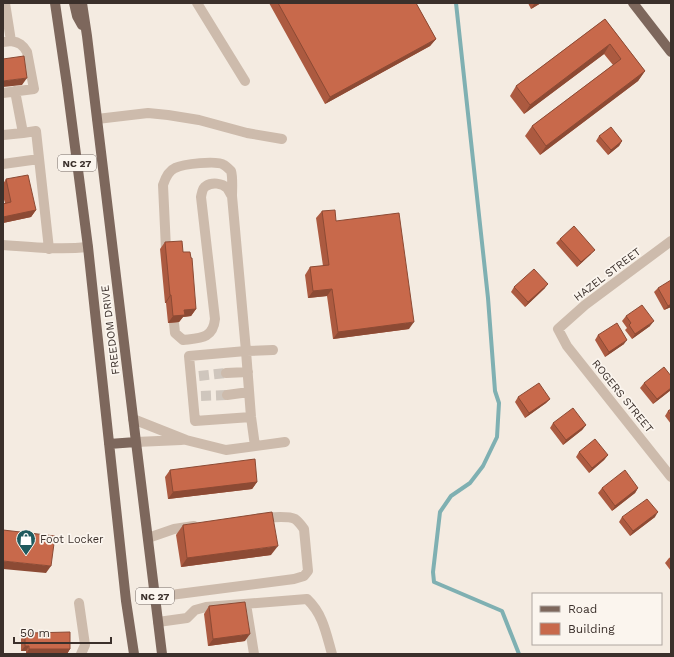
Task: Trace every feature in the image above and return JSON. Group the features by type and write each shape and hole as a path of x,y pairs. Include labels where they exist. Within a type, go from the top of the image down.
{"main road":[{"name":"FREEDOM DRIVE","path":"55,3 88,247 126,601 134,654"},
{"path":"74,3 77,16 87,36"},
{"name":"FREEDOM DRIVE","path":"82,3 162,654"},
{"path":"633,3 671,52"},
{"path":"109,444 136,442"}],"street":[{"path":"3,93 34,88 27,52 21,44 16,42 7,42 5,3"},
{"path":"197,3 245,81"},
{"path":"15,91 23,133"},
{"path":"97,119 148,113 168,115 198,120 247,133 282,139"},
{"path":"3,135 36,131 50,249"},
{"path":"3,164 39,159"},
{"path":"166,249 163,185 166,176 174,168 188,164 214,162 224,164 231,172 233,186 232,196 251,417 255,446"},
{"path":"174,323 175,333 183,340 195,339 208,335 214,328 201,197 205,186 212,184 221,184 227,188 232,196"},
{"name":"HAZEL STREET","path":"558,329 585,305 671,241"},
{"path":"3,245 50,249 73,249 88,247"},
{"name":"ROGERS STREET","path":"558,329 567,346 671,477"},
{"path":"251,417 195,420 197,397 195,377 188,356 273,350"},
{"path":"226,373 248,372"},
{"path":"227,394 249,392"},
{"path":"133,419 186,440 226,450 285,442"},
{"path":"136,442 186,440"},
{"path":"155,597 294,579 304,576 308,571 304,529 300,524 294,519 252,518"},
{"path":"148,538 174,529 206,525"},
{"path":"158,622 187,618 195,610 206,608 306,598 312,604 323,621 332,654"},
{"path":"79,604 85,645 81,654"},
{"path":"246,604 254,654"}],"building":[{"path":"278,3 416,3 436,39 330,97"},
{"path":"605,19 645,71 546,146 532,126 621,59 610,44 530,105 516,86"},
{"path":"24,56 27,78 3,81 3,59"},
{"path":"611,127 622,141 611,150 599,136"},
{"path":"28,175 36,210 3,217 3,204 11,202 6,179"},
{"path":"335,210 336,221 399,213 414,322 338,332 332,289 313,291 310,267 329,265 322,211"},
{"path":"574,226 595,250 581,262 560,239"},
{"path":"182,241 183,252 190,252 192,258 196,309 184,310 185,315 173,316 165,242"},
{"path":"534,269 548,284 528,302 514,287"},
{"path":"671,280 671,304 668,306 658,288"},
{"path":"642,305 654,321 635,334 629,325 631,323 626,316"},
{"path":"617,323 627,340 609,352 598,335"},
{"path":"664,367 671,376 671,388 657,399 644,383"},
{"path":"539,383 550,399 529,413 518,397"},
{"path":"573,408 586,425 566,440 553,423"},
{"path":"595,439 608,455 592,468 579,452"},
{"path":"255,459 257,482 173,492 170,470"},
{"path":"625,470 638,488 615,506 602,488"},
{"path":"647,499 658,512 633,531 622,517"},
{"path":"272,512 278,546 187,558 183,525"},
{"name":"Foot Locker","path":"3,530 55,536 51,566 3,561"},
{"path":"245,602 250,634 213,639 209,606"},
{"path":"70,632 70,649 29,649 29,646 25,646 25,634"}],"waterway":[{"path":"456,3 488,298 495,391 499,403 497,437 483,466 470,483 451,496 440,512 433,572 434,582 502,611 519,654"}],"tunnel":[{"path":"199,376 226,373"},
{"path":"201,396 227,395"}],"place":[{"name":"Foot Locker","path":"26,556"}]}
